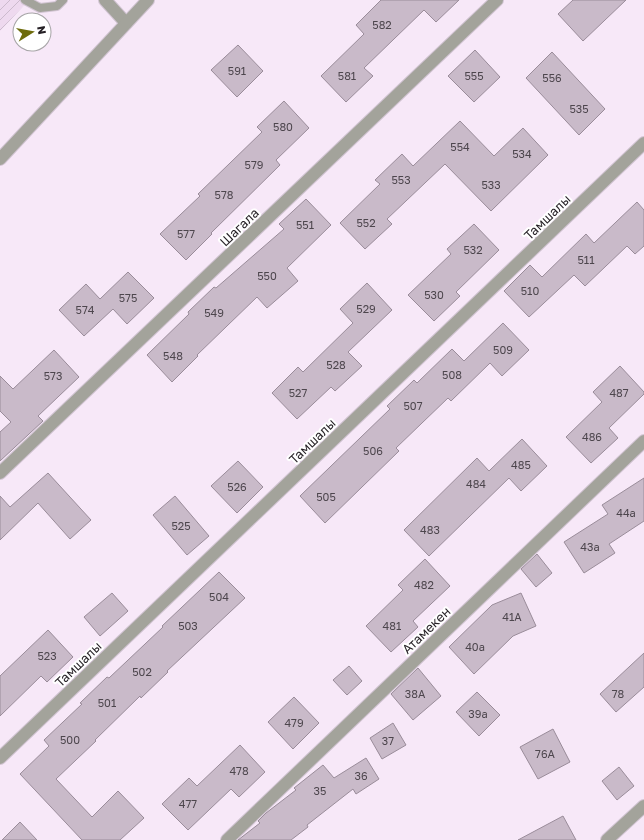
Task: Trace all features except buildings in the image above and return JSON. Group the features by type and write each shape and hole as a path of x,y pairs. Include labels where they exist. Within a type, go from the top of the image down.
{"street":[{"path":"105,0 126,23"},
{"path":"0,159 148,0"},
{"name":"Шагала","path":"0,473 497,0"},
{"name":"Тамшалы","path":"0,758 644,143"},
{"name":"Атамекен","path":"227,840 644,441"},
{"path":"607,840 644,806"}],"lane":[{"path":"25,0 40,8 57,6 63,0"}],"shaded area":[{"path":"0,0 29,0 18,12 12,12 12,18 0,31"}]}
